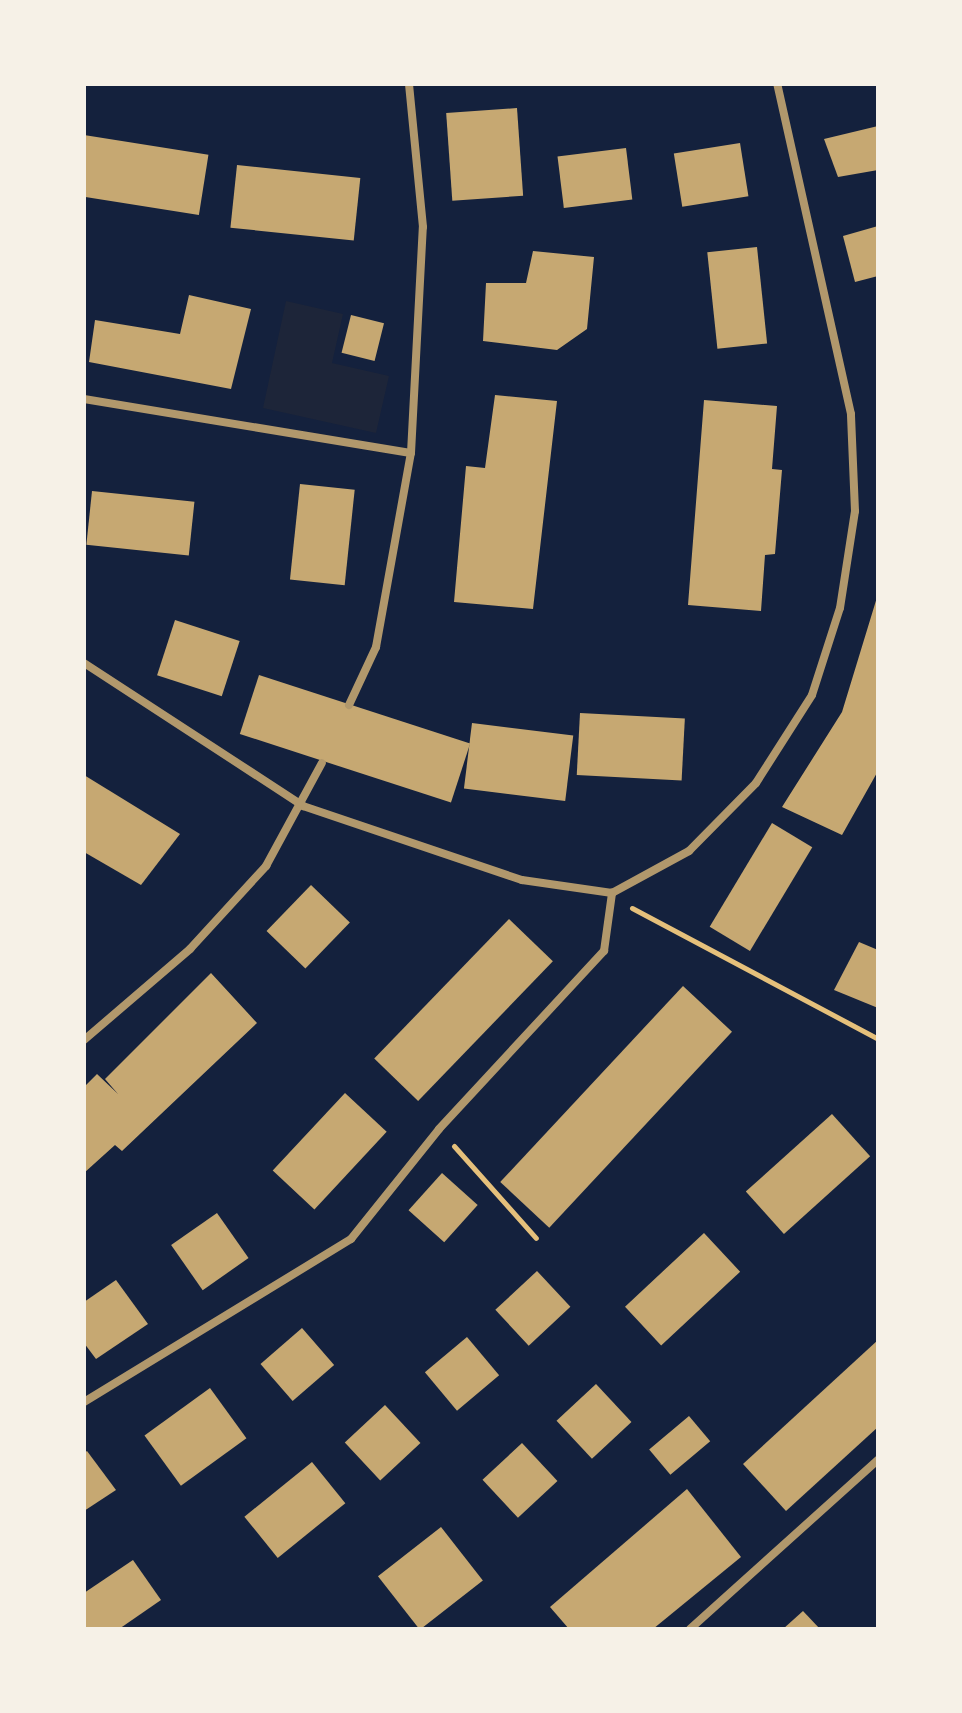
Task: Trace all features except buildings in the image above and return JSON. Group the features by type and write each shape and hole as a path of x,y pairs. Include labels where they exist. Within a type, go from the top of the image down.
{"street":[{"path":"349,705 376,647 411,453 423,227 409,84"},
{"path":"84,663 303,806 522,880 612,893 689,851 756,783 812,695 840,608 855,511 851,414 777,84"},
{"path":"84,399 411,453"},
{"path":"84,1040 190,949 266,866 303,806 322,763"},
{"path":"84,1402 351,1239 439,1129 604,951 612,893"},
{"path":"690,1629 878,1460"}],"path":[{"path":"612,893 646,919 878,1039"},
{"path":"439,1129 536,1238"}],"shaded area":[{"path":"286,301 343,314 332,363 389,376 376,433 263,408"}]}
